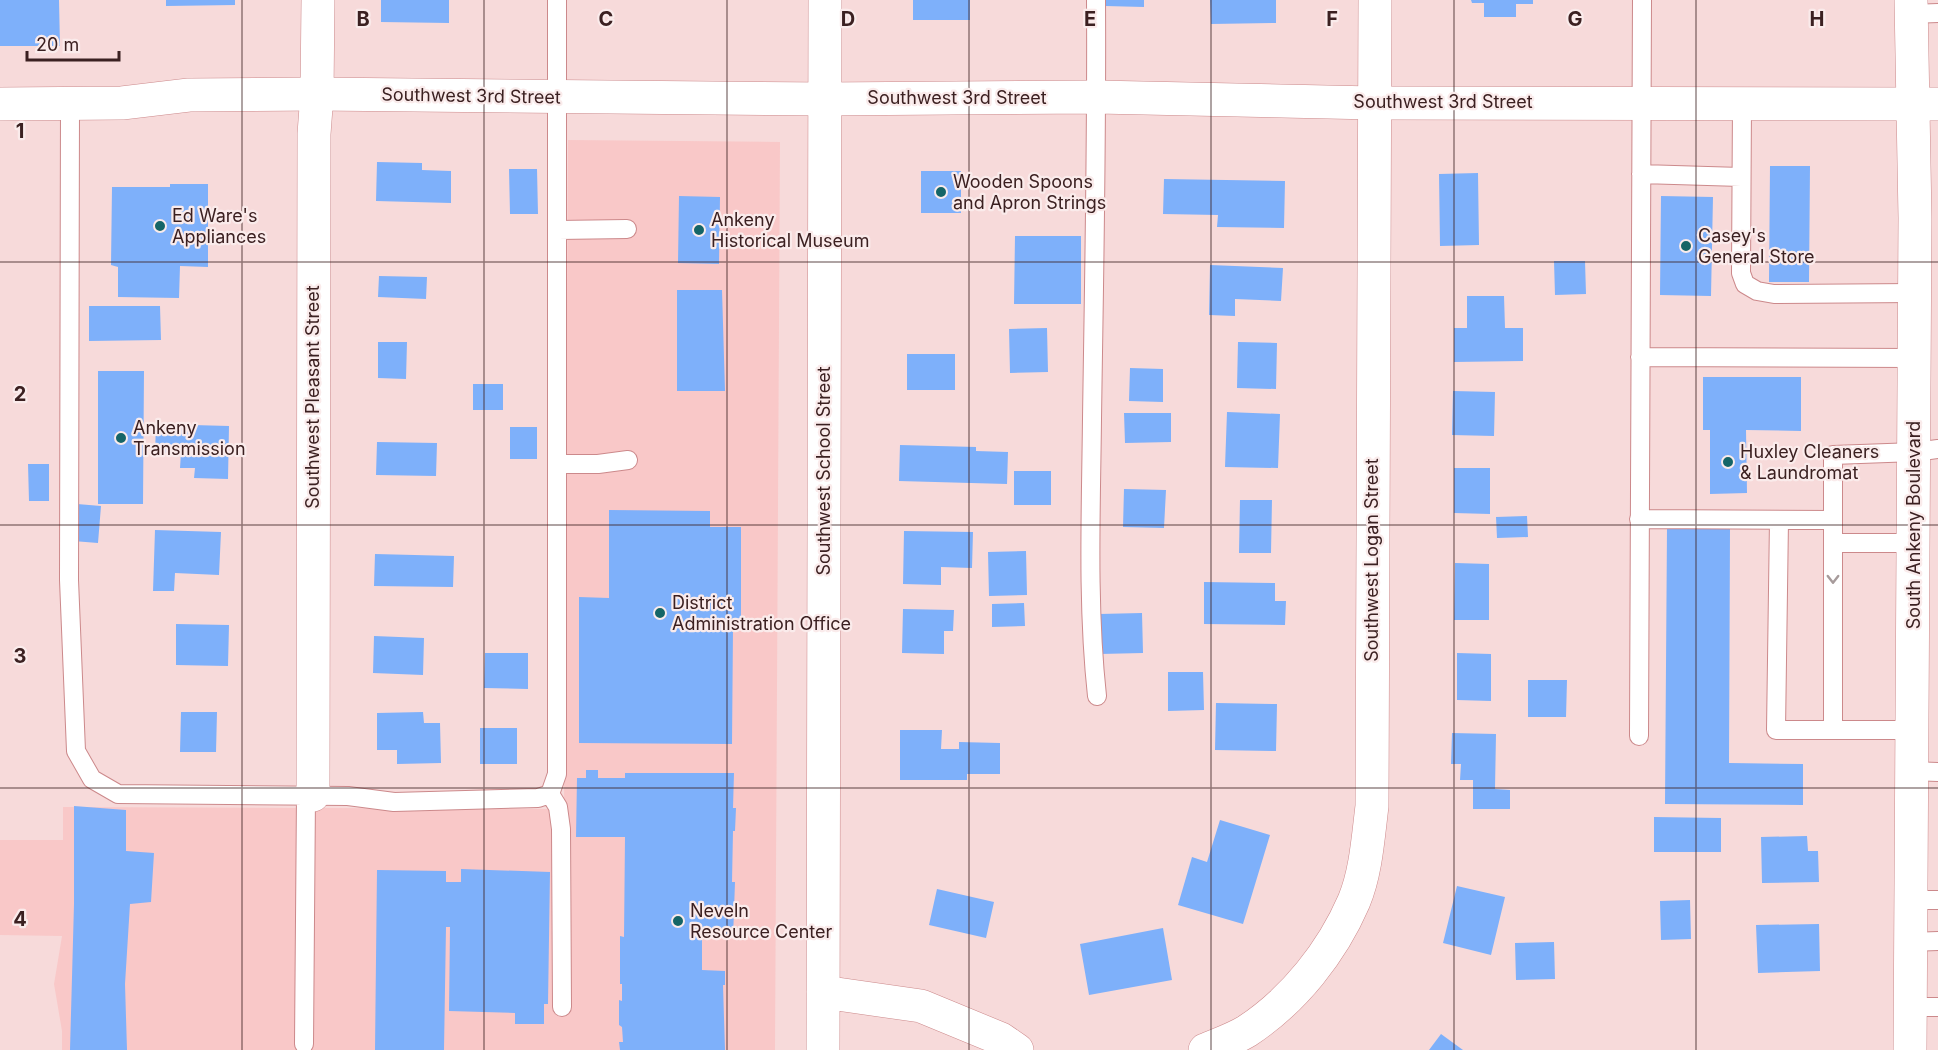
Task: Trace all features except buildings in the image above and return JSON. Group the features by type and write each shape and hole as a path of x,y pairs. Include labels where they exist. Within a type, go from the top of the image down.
{"street":[{"name":"Southwest Pleasant Street","path":"309,795 314,134 317,94 318,0"},
{"name":"Southwest School Street","path":"823,1050 825,0"},
{"name":"Southwest Logan Street","path":"1205,1050 1246,1032 1283,1002 1313,970 1354,900 1365,860 1372,806 1375,0"},
{"name":"South Ankeny Boulevard","path":"1910,1050 1924,1007 1925,772 1912,730 1914,543 1926,451 1914,358 1914,293 1926,104 1920,9"},
{"name":"Southwest 3rd Street","path":"0,104 70,105 122,103 189,95 317,94 824,99 1097,98 1374,103 1926,104"},
{"path":"823,992 921,1006 992,1035 1018,1049"}],"lane":[{"path":"550,794 557,774 557,0"},
{"path":"1096,0 1091,646 1097,696"},
{"path":"1639,736 1642,0"},
{"path":"1742,104 1741,273 1745,284 1757,291 1774,294 1914,293"},
{"path":"70,105 69,580 76,751 92,779 118,794 348,796 393,802 538,798 550,794"},
{"path":"1641,174 1741,177"},
{"path":"558,230 627,229"},
{"path":"1640,357 1914,358"},
{"path":"1833,730 1833,455 1926,451"},
{"path":"557,464 598,464 628,460"},
{"path":"1640,519 1833,520"},
{"path":"1779,520 1776,730 1912,730"},
{"path":"1833,543 1914,543"},
{"path":"550,794 558,807 561,829 562,1007"},
{"path":"304,1044 309,795"}],"shaded area":[{"path":"568,140 780,142 775,1050 62,1050 62,1031 54,984 62,936 0,935 0,840 63,840 63,807 564,809"}],"place":[{"name":"Wooden Spoons and Apron Strings","path":"941,192"},
{"name":"Ed Ware's Appliances","path":"160,226"},
{"name":"Ankeny Historical Museum","path":"699,230"},
{"name":"Casey's General Store","path":"1686,246"},
{"name":"Ankeny Transmission","path":"121,438"},
{"name":"Huxley Cleaners & Laundromat","path":"1728,462"},
{"name":"District Administration Office","path":"660,613"},
{"name":"Neveln Resource Center","path":"678,921"}]}
